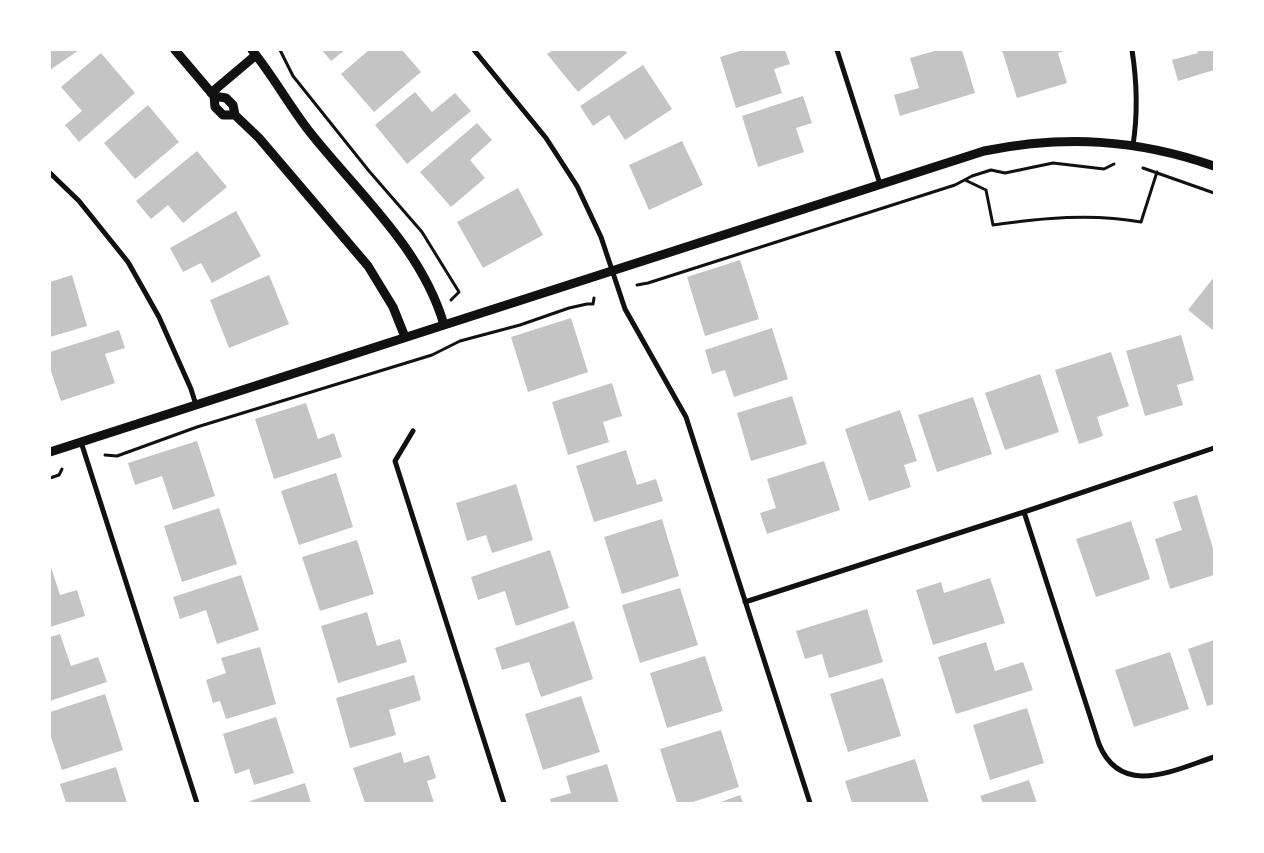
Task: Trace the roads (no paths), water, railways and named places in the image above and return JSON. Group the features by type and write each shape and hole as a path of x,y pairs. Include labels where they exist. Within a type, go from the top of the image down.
{"street":[{"path":"175,50 212,94 215,107 223,115 235,115"},
{"path":"474,50 534,123 562,161 590,211 625,309 686,417 810,803"},
{"path":"837,50 880,184"},
{"path":"1132,50 1137,91 1133,145"},
{"path":"212,94 254,52 309,132 411,256 433,296 444,325"},
{"path":"212,94 226,98 234,105 235,115 259,138 368,266 393,307 405,337"},
{"path":"50,452 955,159 1014,145 1073,140 1133,145 1162,150 1214,166"},
{"path":"50,174 80,201 128,262 159,317 191,389 196,405"},
{"path":"413,431 395,461 504,803"},
{"path":"80,442 197,803"},
{"path":"745,602 1024,512 1214,448"},
{"path":"1024,512 1099,744 1106,758 1118,769 1126,773 1139,777 1153,777 1214,757"}]}
